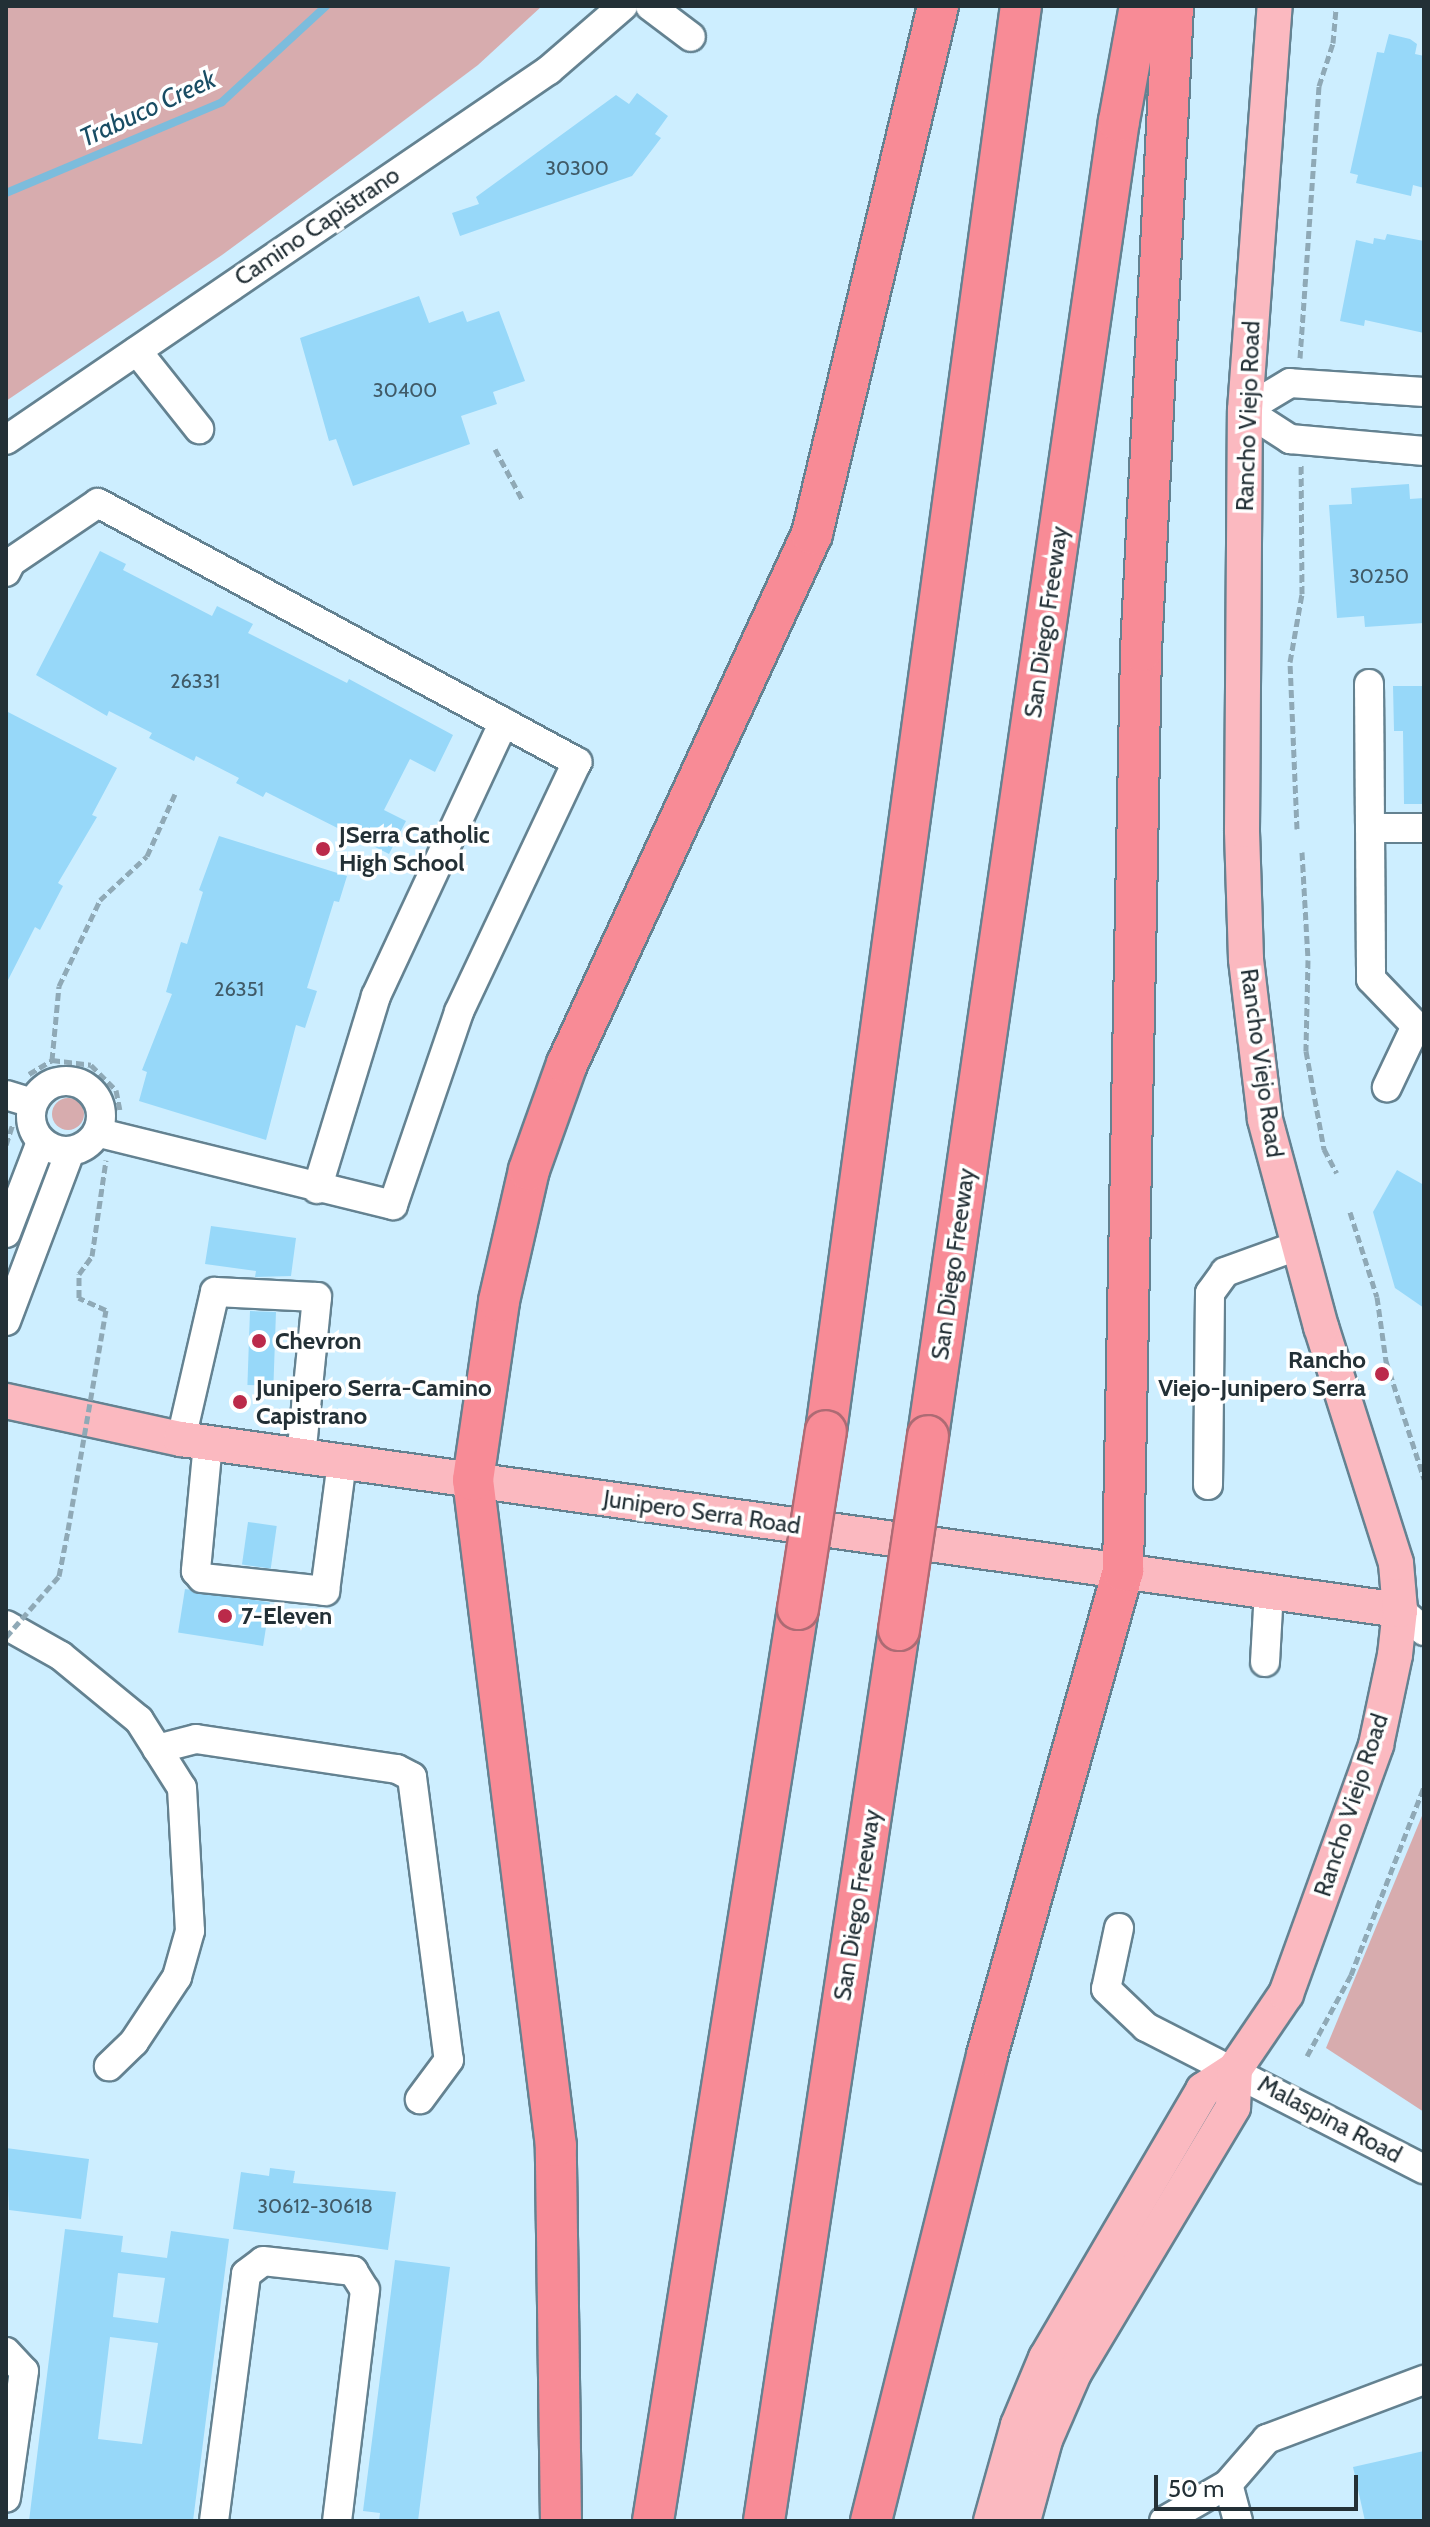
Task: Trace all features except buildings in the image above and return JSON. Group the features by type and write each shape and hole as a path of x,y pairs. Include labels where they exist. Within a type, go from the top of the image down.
{"highway":[{"path":"561,2521 556,2146 473,1480 499,1301 529,1170 567,1064 812,534 938,6"},
{"path":"653,2521 826,1431 1021,6"},
{"name":"San Diego Freeway","path":"764,2521 928,1436 1117,136 1140,6"},
{"path":"871,2521 987,2055 1123,1571 1141,651 1173,6"}],"main road":[{"name":"Rancho Viejo Road","path":"991,2521 1018,2425 1046,2358 1203,2090 1235,2069 1286,1994 1344,1839 1416,1615 1396,1563 1297,1246 1265,1119 1246,959 1242,830 1245,410 1275,6"},
{"name":"Junipero Serra Road","path":"6,1401 194,1441 1269,1591 1416,1615"},
{"name":"Rancho Viejo Road","path":"1023,2521 1045,2440 1074,2373 1233,2107 1235,2069"}],"street":[{"name":"Camino Capistrano","path":"6,440 549,70 623,6"},
{"path":"650,6 691,37"},
{"path":"137,351 199,429"},
{"path":"1424,392 1290,383 1245,410 1290,439 1424,451"},
{"path":"6,572 11,562 98,503 577,762 459,1012 393,1205 317,1189 99,1133"},
{"path":"1369,684 1371,979 1416,1026 1387,1087"},
{"path":"317,1189 376,996 504,722"},
{"path":"1370,828 1424,828"},
{"path":"6,1233 41,1142 30,1116 33,1103 43,1089 74,1081 99,1101 99,1133 86,1146 70,1152 41,1142"},
{"path":"6,1095 33,1103"},
{"path":"6,1321 70,1152"},
{"path":"1208,1485 1210,1293 1225,1272 1297,1246"},
{"path":"301,1456 317,1297 215,1292 194,1441 196,1571 202,1578 325,1591 342,1462"},
{"path":"1265,1662 1269,1591"},
{"path":"6,1625 61,1656 128,1711 182,1788 190,1931 177,1977 134,2042 109,2066"},
{"path":"157,1749 196,1739 397,1769 412,1777 449,2060 420,2099"},
{"name":"Malaspina Road","path":"1119,1928 1106,1989 1146,2027 1235,2069 1424,2169"},
{"path":"214,2521 246,2274 263,2261 353,2271 365,2290 337,2521"},
{"path":"6,2352 24,2371 6,2498"},
{"path":"1164,2521 1228,2484 1267,2439 1424,2380"},
{"path":"1228,2484 1238,2521"}],"path":[{"path":"495,449 523,501"},
{"path":"52,1060 59,986 100,900 147,856 175,794"},
{"path":"1302,852 1308,960 1306,1051 1324,1149 1337,1173"},
{"path":"1350,1212 1375,1289 1386,1361 1424,1479"},
{"path":"6,1637 59,1576 106,1310"},
{"path":"1307,2056 1351,1975 1424,1787"}],"shaded area":[{"path":"6,6 542,6 478,65 362,152 222,255 6,401"},
{"path":"68,1098 79,1103 84,1114 79,1125 68,1130 57,1125 52,1114 57,1103"},
{"path":"1424,1811 1424,2112 1326,2048"}],"waterway":[{"name":"Trabuco Creek","path":"6,193 222,102 326,6"}],"place":[{"name":"JSerra Catholic High School","path":"323,849"},
{"name":"Chevron","path":"259,1341"},
{"name":"Rancho Viejo-Junipero Serra","path":"1382,1374"},
{"name":"Junipero Serra-Camino Capistrano","path":"240,1402"},
{"name":"7-Eleven","path":"225,1616"}]}
